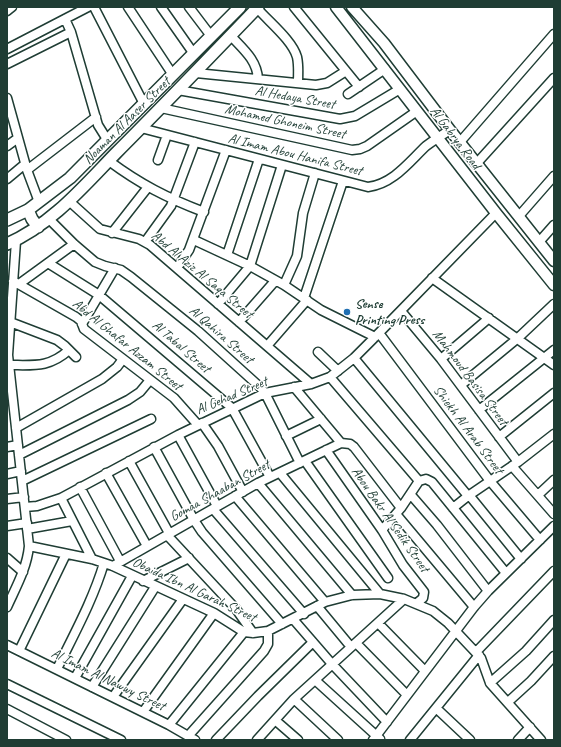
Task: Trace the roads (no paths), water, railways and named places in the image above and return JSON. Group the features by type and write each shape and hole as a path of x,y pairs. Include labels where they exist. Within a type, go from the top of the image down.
{"main road":[{"name":"Noaman Al Aaser Street","path":"7,220 39,203 70,178 239,8"},
{"path":"239,8 248,18"},
{"name":"Noaman Al Aaser Street","path":"11,242 38,227 68,202 257,8"},
{"path":"98,151 109,161"},
{"path":"39,203 48,219"},
{"path":"28,210 38,227"}],"street":[{"path":"7,11 12,7"},
{"path":"7,49 88,7"},
{"path":"94,7 144,104"},
{"path":"128,7 173,75"},
{"path":"161,7 194,54"},
{"path":"189,7 211,36"},
{"path":"294,7 359,87"},
{"name":"Al Gabrya Road","path":"336,7 496,213 554,285"},
{"name":"Al Gabrya Road","path":"352,7 384,44 554,261"},
{"path":"257,8 292,46 297,57 298,83"},
{"path":"65,19 71,32 96,117 101,131 108,141"},
{"path":"7,64 71,32"},
{"path":"460,142 554,34"},
{"path":"231,36 256,65 258,79"},
{"path":"348,94 385,69"},
{"path":"196,72 298,83 321,84 332,80 346,71"},
{"path":"477,164 554,78"},
{"name":"Al Hedaya Street","path":"178,90 340,119 356,116 400,89"},
{"path":"7,98 9,112 39,203"},
{"name":"Mohamed Ghoneim Street","path":"161,108 352,150 367,146 417,111"},
{"path":"7,179 96,117"},
{"name":"Al Imam Abou Hanifa Street","path":"141,128 368,187 383,183 407,166 425,148 450,130"},
{"path":"158,160 167,135"},
{"path":"7,146 18,138"},
{"path":"145,242 174,200 195,142"},
{"path":"177,268 184,260 194,240 226,150"},
{"path":"227,255 259,159"},
{"path":"109,161 148,187 174,200 204,212"},
{"path":"218,304 250,266 282,165"},
{"path":"284,285 298,251 303,213 315,173"},
{"path":"519,216 554,176"},
{"path":"267,346 306,299 343,181"},
{"path":"112,233 148,187"},
{"name":"Abd Al Aziz Al Saqa Street","path":"68,202 100,229 139,239 145,242 311,384"},
{"name":"Al Gehad Street","path":"25,507 43,504 61,498 154,447 265,393 311,384 330,377 354,358 377,336 496,213"},
{"name":"Al Qahira Street","path":"48,219 95,262 104,266 115,268 131,277 198,331 254,381 265,393 286,436 302,462 388,578"},
{"path":"538,242 554,225"},
{"path":"194,240 276,280 338,319 377,336"},
{"path":"7,607 23,572 29,546 16,428 10,415 7,355 16,282 11,242"},
{"path":"16,282 48,263 74,244"},
{"name":"Al Tabal Street","path":"48,263 99,295 232,408 270,477"},
{"path":"82,324 115,268"},
{"path":"432,278 554,365"},
{"path":"239,322 276,280"},
{"name":"Abd Al Ghafar Azzam Street","path":"16,282 76,317 86,331 174,398 200,424 218,446 243,492"},
{"path":"461,385 518,338 554,304"},
{"name":"Mahmoud Basisa Street","path":"401,311 441,358 499,436 515,464 538,496 554,514"},
{"path":"441,358 489,318"},
{"path":"10,322 57,340 76,357"},
{"name":"Shiekh Al Arab Street","path":"377,336 490,481 540,540"},
{"path":"8,365 48,364 69,350"},
{"path":"479,410 554,350"},
{"path":"318,352 338,371"},
{"path":"354,358 521,558"},
{"path":"16,428 102,379 117,367 123,359"},
{"path":"330,377 419,481"},
{"path":"19,455 128,400 140,392 150,380"},
{"path":"294,387 341,442 346,442 354,447 399,511 474,608"},
{"path":"499,436 554,393"},
{"path":"22,480 151,419"},
{"path":"286,436 321,419"},
{"path":"454,508 468,495 515,464 554,434"},
{"path":"178,435 215,508 304,614"},
{"name":"Gomaa Shaaban Street","path":"112,566 258,483 341,442"},
{"path":"7,447 18,445"},
{"path":"154,447 194,520 211,544 282,624"},
{"name":"Abou Bakr Al Sedik Street","path":"326,450 382,530 403,565 424,592 423,598 417,603"},
{"path":"129,461 168,534 236,609 253,634"},
{"path":"7,474 21,471"},
{"path":"106,473 147,546"},
{"path":"280,473 380,594"},
{"path":"382,530 399,511 419,481 426,479 432,482 506,573"},
{"path":"538,496 554,480"},
{"path":"258,483 352,595"},
{"path":"80,487 120,561"},
{"path":"411,495 450,541 488,591"},
{"path":"235,496 354,645 407,695"},
{"path":"7,499 24,497"},
{"path":"61,498 92,559"},
{"path":"7,526 27,526 72,521"},
{"path":"315,680 377,739 387,722 407,695 456,630 488,591 554,526"},
{"name":"Obaida Ibn Al Garah Street","path":"29,546 92,559 112,566 214,613 244,632 253,634 268,631 321,604 352,595 380,594 417,603 448,623 477,653 484,662 490,683 541,740"},
{"path":"19,651 66,554"},
{"path":"142,581 189,558"},
{"path":"7,559 23,572"},
{"path":"57,669 91,599 104,563"},
{"path":"410,740 477,653 554,571"},
{"path":"74,678 132,576"},
{"path":"92,687 155,587"},
{"path":"260,739 294,699 404,599"},
{"path":"113,697 183,600"},
{"path":"143,712 214,613"},
{"path":"293,619 332,664 387,722"},
{"path":"490,683 526,651 554,620"},
{"path":"378,623 425,672"},
{"path":"192,738 264,651 268,644 268,631"},
{"path":"169,724 244,632"},
{"path":"216,740 313,642"},
{"name":"Al Imam Al Nawwy Street","path":"7,645 169,724 192,738"},
{"path":"508,702 531,681 554,656"},
{"path":"7,684 121,740"},
{"path":"294,699 338,740"},
{"path":"436,708 470,740"},
{"path":"7,709 66,740"},
{"path":"275,720 298,740"},
{"path":"518,740 530,727"}],"place":[{"name":"Sense Printing Press","path":"347,312"}]}
